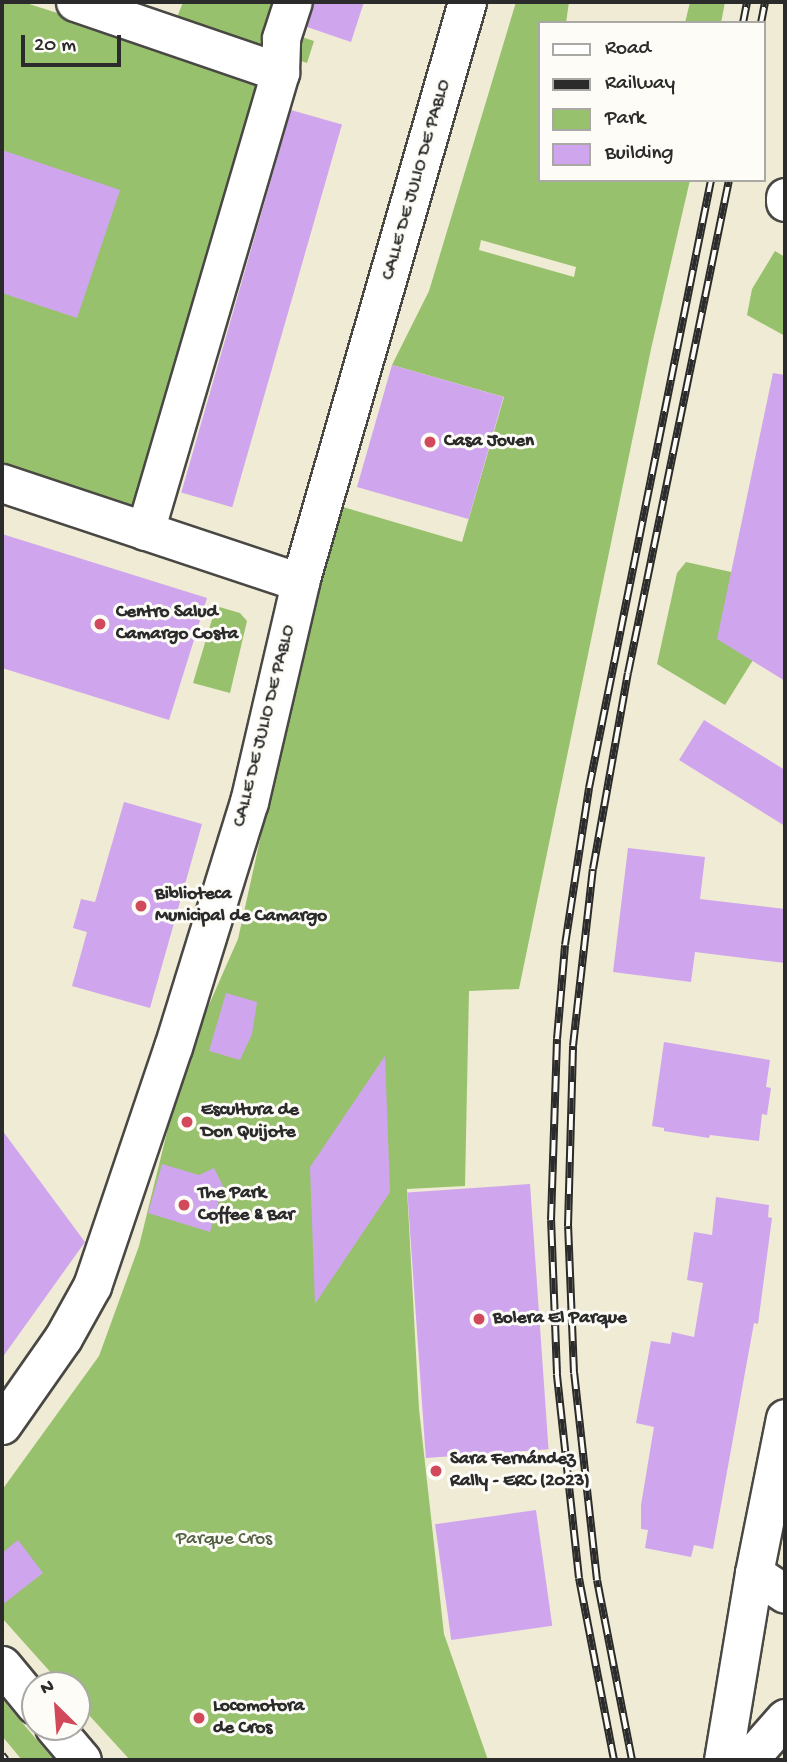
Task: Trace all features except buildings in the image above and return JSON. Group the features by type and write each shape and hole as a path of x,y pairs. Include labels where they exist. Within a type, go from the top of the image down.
{"street":[{"path":"75,2 279,72"},
{"path":"145,531 279,72 281,38 293,2"},
{"name":"CALLE DE JULIO DE PABLO","path":"2,1425 64,1338 92,1286 173,1047 249,802 300,582 467,2"},
{"path":"2,483 300,582"},
{"path":"723,1760 754,1573 785,1418"},
{"path":"754,1573 785,1594"},
{"path":"2,1665 21,1688"},
{"path":"748,1760 785,1718"},
{"path":"66,1741 82,1760"}],"green space":[{"path":"2,2 23,2 259,78 136,506 2,462"},
{"path":"183,2 296,2 286,32 314,41 307,63 176,20"},
{"name":"Parque Cros","path":"516,2 569,2 566,21 538,21 538,182 690,182 651,349 519,989 469,991 465,1186 407,1189 419,1409 444,1634 488,1760 130,1760 91,1717 91,1671 49,1671 2,1618 2,1490 99,1356 139,1246 185,1059 238,939 316,587 343,507 462,542 504,397 392,365 429,291","holes":["481,240 576,267 574,277 479,250"]},
{"path":"690,2 725,2 721,21 685,21"},
{"path":"775,251 785,257 785,336 747,315 752,289"},
{"path":"686,562 731,572 753,660 725,705 657,664 677,573"},
{"path":"216,606 240,613 247,621 230,693 193,683"},
{"path":"2,1699 21,1721 21,1741 38,1741 54,1760 22,1760 2,1736"}],"railway":[{"path":"743,21 747,2"},
{"path":"761,21 765,2"},
{"path":"614,1760 579,1578 557,1374 551,1220 557,1039 565,945 589,788 711,182"},
{"path":"632,1760 597,1580 574,1373 568,1226 573,1046 593,869 628,673 729,182"},
{"path":"2,1755 6,1760"}],"place":[{"name":"Casa Joven","path":"430,442"},
{"name":"Centro Salud Camargo Costa","path":"100,624"},
{"name":"Biblioteca Municipal de Camargo","path":"141,906"},
{"name":"Escultura de Don Quijote","path":"187,1122"},
{"name":"The Park Coffee & Bar","path":"184,1205"},
{"name":"Bolera El Parque","path":"479,1319"},
{"name":"Sara Fernández Rally - ERC (2023)","path":"436,1471"},
{"name":"Locomotora de Cros","path":"199,1718"}]}
